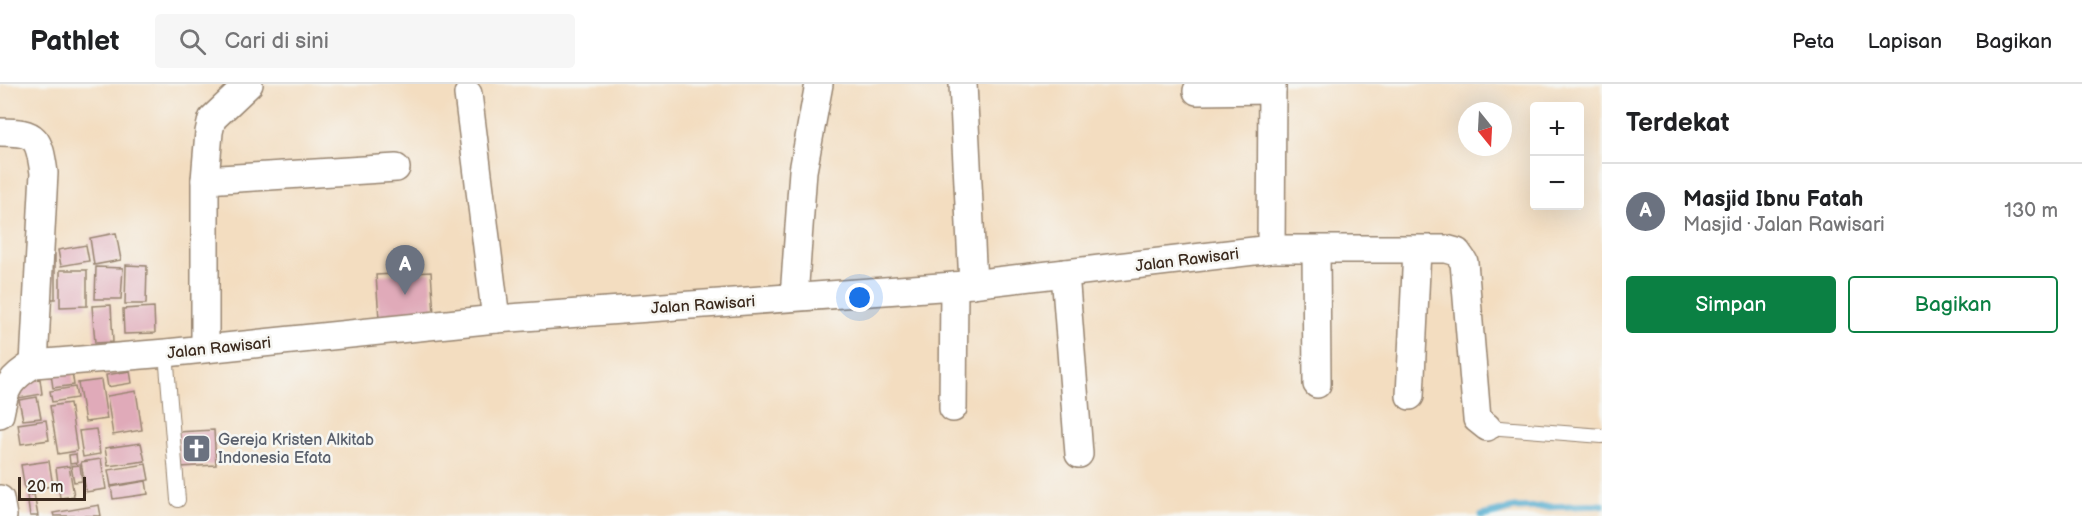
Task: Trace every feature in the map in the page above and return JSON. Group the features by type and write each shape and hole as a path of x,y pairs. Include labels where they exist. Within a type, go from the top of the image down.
{"street":[{"path":"205,348 205,180 209,132 212,119 249,84"},
{"path":"794,297 803,171 819,84"},
{"path":"953,408 964,285 963,84"},
{"path":"1197,91 1272,87 1271,249"},
{"path":"468,94 496,319"},
{"path":"0,132 22,132 33,138 41,147 44,173 34,364 10,382 4,394 0,414"},
{"path":"205,180 396,168"},
{"name":"Jalan Rawisari","path":"34,364 166,353 496,319 964,285 1271,249 1446,249 1457,252 1464,262 1474,401 1477,418 1487,427"},
{"path":"1316,250 1317,384"},
{"path":"1410,396 1417,250"},
{"path":"1065,273 1079,454"},
{"path":"0,499 3,516"}],"lane":[{"path":"166,353 178,500"},
{"path":"1487,427 1602,436"}],"building":[{"path":"116,233 121,260 94,265 90,238"},
{"path":"86,245 89,261 61,266 58,250"},
{"path":"42,253 55,254 55,299 42,299"},
{"path":"126,265 147,266 146,304 125,304"},
{"path":"96,267 123,268 121,299 95,299"},
{"path":"60,270 87,270 87,306 60,307"},
{"path":"431,272 434,314 379,319 376,275"},
{"path":"111,305 113,342 95,343 92,306"},
{"path":"154,307 155,333 124,334 123,309"},
{"path":"72,371 74,385 53,388 51,374"},
{"path":"130,371 132,383 108,387 106,375"},
{"path":"40,379 42,394 19,398 16,382"},
{"path":"101,380 107,419 85,422 78,383"},
{"path":"75,387 77,398 52,402 50,391"},
{"path":"136,391 142,430 113,435 107,396"},
{"path":"37,397 41,418 23,420 19,400"},
{"path":"70,403 77,451 58,454 50,406"},
{"path":"46,420 49,440 21,444 18,424"},
{"path":"96,429 100,454 83,457 79,431"},
{"name":"Gereja Kristen Alkitab Indonesia Efata","path":"214,430 216,465 180,467 177,432"},
{"path":"141,443 145,461 108,466 105,448"},
{"path":"76,454 77,463 70,464 69,455"},
{"path":"101,459 106,489 86,492 81,462"},
{"path":"49,461 53,486 25,490 21,465"},
{"path":"146,464 149,480 111,486 108,470"},
{"path":"80,465 82,481 74,482 71,466"},
{"path":"69,466 74,496 60,498 56,468"},
{"path":"146,481 148,494 113,499 111,487"},
{"path":"34,494 38,516 30,516 27,496"},
{"path":"99,505 101,516 54,516 53,513"}],"waterway":[{"path":"1482,516 1514,508 1602,505"}],"place":[{"name":"Masjid Ibnu Fatah","path":"405,295"},
{"name":"Gereja Kristen Alkitab Indonesia Efata","path":"197,448"}]}
